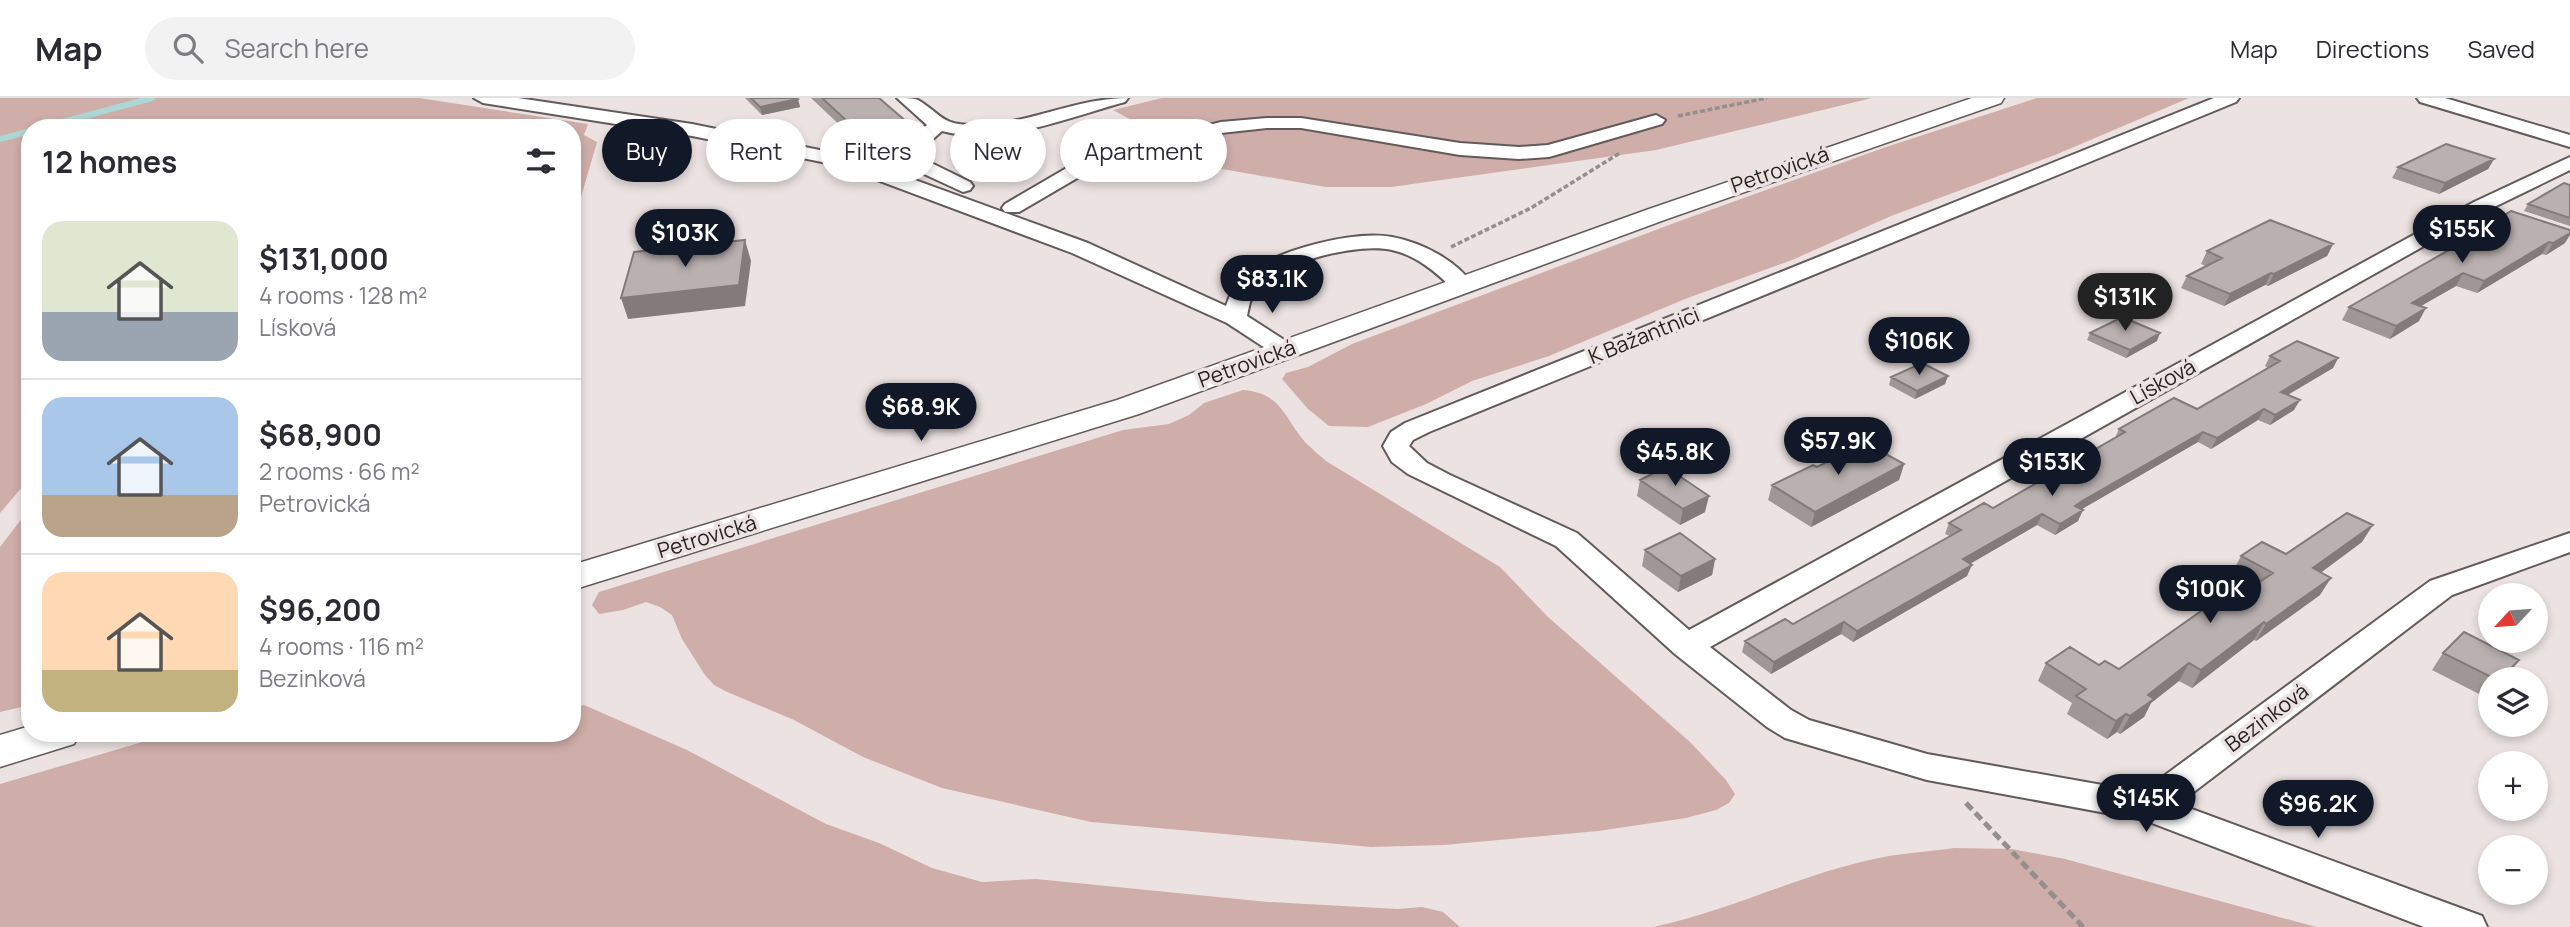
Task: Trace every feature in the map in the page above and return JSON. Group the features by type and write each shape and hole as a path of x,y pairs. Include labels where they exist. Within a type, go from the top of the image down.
{"main road":[{"name":"Petrovická","path":"581,575 1128,407 1825,154 1993,98"},
{"path":"0,751 30,742"}],"street":[{"path":"483,98 692,130 842,160 1080,248 1235,318 1284,350"},
{"path":"906,98 938,125 957,131 1001,128 1119,98"},
{"name":"K Bažantnici","path":"1686,646 1618,586 1586,552 1556,533 1431,477 1407,462 1397,451 1399,438 1429,423 2230,98"},
{"path":"2426,98 2570,141"},
{"path":"1012,208 1096,159 1221,128 1267,123 1301,124 1460,149 1519,153 1549,151 1656,120"},
{"path":"938,125 905,154 905,158 1042,223 1080,248"},
{"name":"Lísková","path":"1686,646 2481,206 2570,163"},
{"path":"2481,206 2506,215"},
{"path":"1235,318 1239,296 1257,276 1281,264 1351,244 1388,242 1431,256 1463,286"},
{"name":"Bezinková","path":"2148,807 2441,588 2570,542"},
{"path":"1686,646 1794,728 1935,771 2148,807 2468,927"}],"path":[{"path":"1431,256 1531,208 1643,139 1656,120 1767,98"},
{"path":"1935,771 2083,927"}],"shaded area":[{"path":"0,98 419,98 556,119 21,119 21,488 0,513"},
{"path":"1162,98 1872,98 1656,150 1391,187 1326,187 1227,170 1227,119 1130,119 1113,110"},
{"path":"2037,98 2189,98 2055,155 1891,216 1792,260 1685,299 1549,356 1472,381 1426,404 1368,427 1329,426 1308,409 1282,379 1286,373 1308,367 1352,344 1677,222 1883,148"},
{"path":"581,123 588,124 584,135 597,142 581,197"},
{"path":"1243,390 1256,392 1274,401 1305,442 1326,461 1500,567 1548,617 1690,742 1726,780 1735,794 1729,803 1716,810 1686,818 1598,831 1444,845 1371,847 1091,822 942,788 863,757 794,720 714,685 682,639 672,615 660,607 646,602 599,614 592,605 599,592 1123,430 1169,424 1189,415 1204,403"},
{"path":"21,520 21,707 0,712 0,547"},
{"path":"581,706 687,750 826,824 879,843 932,868 982,882 1036,879 1268,902 1398,909 1422,907 1443,912 1460,927 0,927 0,784 142,742 581,742"},
{"path":"1954,848 2012,849 2065,859 2316,927 1653,927 1709,912 1846,866 1894,855"}],"building":[{"path":"751,98 797,98 798,99 760,107"},
{"path":"822,98 879,98 903,119 845,119"},
{"path":"2446,144 2494,159 2445,183 2398,167"},
{"path":"2564,183 2570,185 2570,218 2528,204"},
{"path":"2511,211 2570,230 2570,233 2553,243 2549,242 2484,281 2463,273 2412,303 2426,308 2396,326 2349,307 2491,226 2488,225"},
{"path":"2270,220 2333,244 2230,294 2187,276 2222,258 2207,251"},
{"path":"745,240 739,285 621,298 634,252"},
{"path":"2122,317 2160,333 2130,350 2090,333"},
{"path":"2297,341 2338,358 2281,392 2300,400 2275,415 2264,409 2217,438 2203,432 2082,501 2075,506 2083,510 2060,524 2042,514 1963,559 1972,565 1857,631 1844,622 1774,662 1745,641 1785,619 1793,624 1961,530 1949,523 1984,503 1993,508 2125,432 2119,429 2174,398 2197,409 2280,361 2270,356"},
{"path":"1922,363 1948,376 1917,391 1891,377"},
{"path":"1866,443 1904,464 1815,512 1772,485 1813,465 1817,467"},
{"path":"1666,467 1709,496 1683,509 1640,480"},
{"path":"2347,513 2373,525 2313,568 2331,578 2266,624 2264,622 2201,670 2189,663 2148,695 2154,699 2130,716 2126,714 2116,721 2076,696 2086,689 2046,663 2070,647 2099,665 2105,661 2119,669 2221,597 2230,601 2273,573 2241,556 2262,542 2286,554"},
{"path":"1680,533 1715,559 1681,576 1645,550"},
{"path":"2464,632 2478,639 2478,653 2505,653 2519,660 2512,667 2478,667 2478,670 2443,653"}],"waterway":[{"path":"74,119 152,98"},
{"path":"0,139 21,133"}]}
